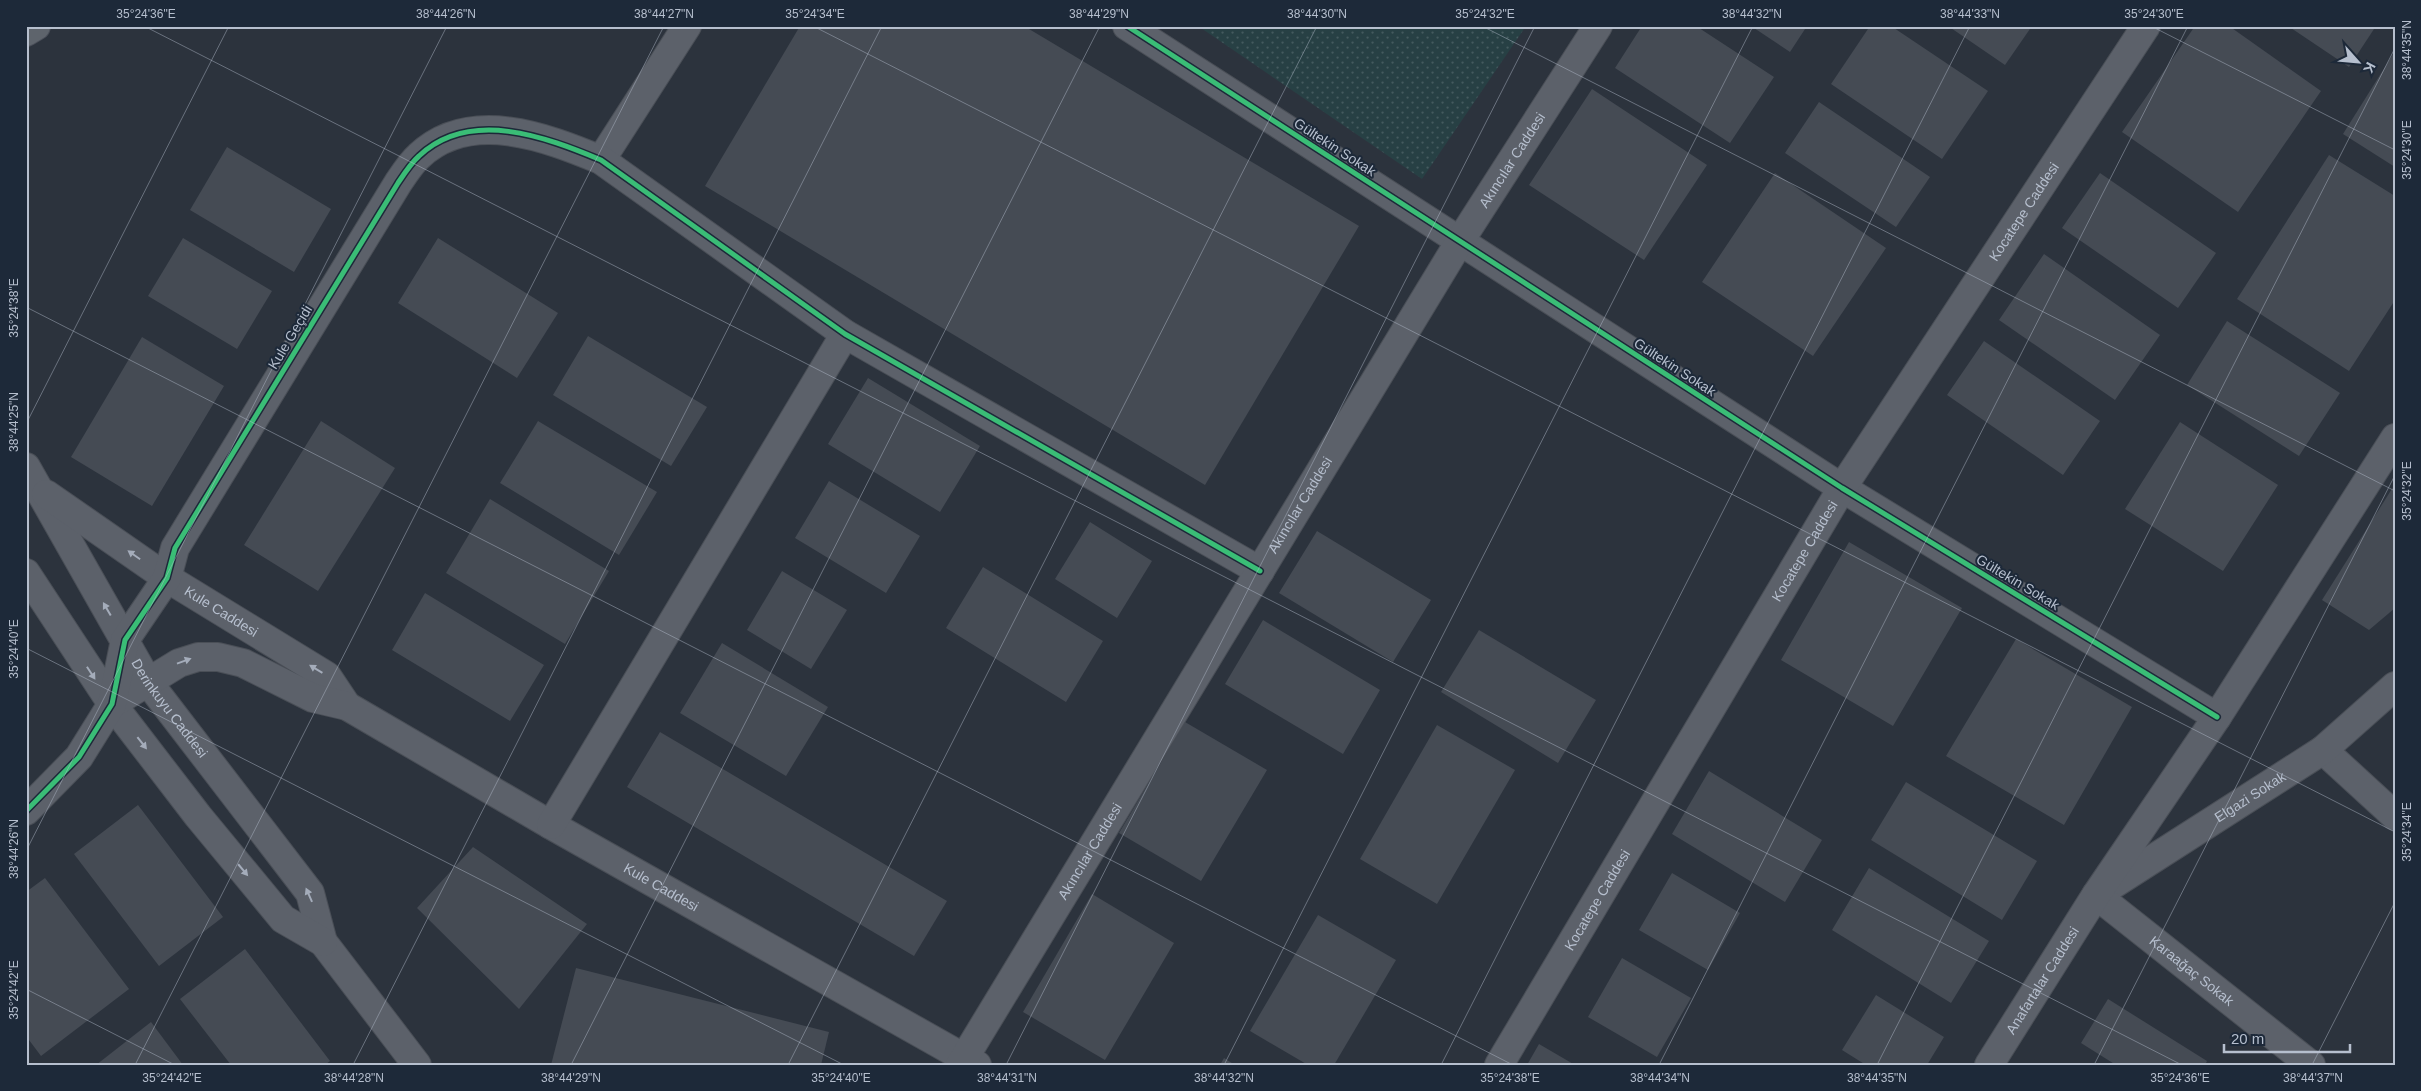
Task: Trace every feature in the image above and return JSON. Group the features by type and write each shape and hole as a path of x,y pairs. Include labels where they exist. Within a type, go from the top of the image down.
{"main road":[{"path":"26,32 36,26"}],"street":[{"path":"601,160 687,26"},
{"name":"Gültekin Sokak","path":"1127,26 1842,488 2217,717"},
{"name":"Akıncılar Caddesi","path":"967,1062 1260,571 1460,241 1598,26"},
{"name":"Kocatepe Caddesi","path":"1499,1065 1842,488 2146,26"},
{"name":"Kule Geçidi","path":"125,640 167,578 175,548 398,183 419,156 440,141 462,132 487,129 560,143 601,160 845,334 1260,571"},
{"path":"551,825 845,334"},
{"name":"Anafartalar Caddesi","path":"1989,1065 2096,895 2217,717 2395,438"},
{"name":"Kule Caddesi","path":"33,478 167,578 327,676 347,706"},
{"name":"Derinkuyu Caddesi","path":"33,478 148,682 310,893 323,942 417,1065"},
{"name":"Derinkuyu Caddesi","path":"26,573 112,704 198,816 283,919 323,942"},
{"path":"26,811 79,757 112,704 125,640"},
{"name":"Kule Caddesi","path":"112,704 178,662 198,656 218,657 243,663 313,698 347,706 551,825 967,1062"},
{"name":"Elgazi Sokak","path":"2096,895 2323,750 2395,686"},
{"path":"2323,750 2395,816"},
{"name":"Karaağaç Sokak","path":"2096,895 2311,1065"}],"green space":[{"path":"1198,26 1526,26 1422,179"}],"building":[{"path":"800,26 1024,26 1359,226 1205,485 705,186"},
{"path":"1642,26 1696,26 1774,77 1730,143 1615,68"},
{"path":"1751,26 1807,26 1790,52"},
{"path":"1870,26 1891,26 1988,91 1942,159 1831,84"},
{"path":"1948,26 2032,26 2005,65"},
{"path":"2195,26 2229,26 2321,91 2238,212 2122,132"},
{"path":"2288,26 2376,26 2349,67"},
{"path":"2395,51 2395,167 2343,134"},
{"path":"1592,89 1707,165 1644,260 1529,185"},
{"path":"1819,102 1930,177 1896,227 1785,153"},
{"path":"227,147 331,209 294,272 190,210"},
{"path":"2329,155 2395,196 2395,300 2349,371 2237,299"},
{"path":"1775,173 1886,248 1813,356 1702,282"},
{"path":"2100,173 2216,253 2178,308 2062,228"},
{"path":"183,238 272,291 237,349 148,296"},
{"path":"438,238 558,313 517,378 398,303"},
{"path":"2044,254 2160,335 2115,400 1999,320"},
{"path":"2227,321 2340,393 2299,456 2187,385"},
{"path":"588,336 707,407 671,466 553,395"},
{"path":"142,337 224,386 152,506 71,457"},
{"path":"1984,341 2100,421 2063,475 1947,395"},
{"path":"868,378 980,446 940,512 828,444"},
{"path":"321,421 395,468 318,591 244,545"},
{"path":"538,421 657,492 619,555 500,483"},
{"path":"2180,422 2278,485 2223,571 2125,509"},
{"path":"829,481 920,536 886,593 795,538"},
{"path":"2395,484 2395,608 2369,630 2322,600"},
{"path":"490,499 609,571 565,644 446,573"},
{"path":"1090,522 1152,561 1117,618 1055,579"},
{"path":"1317,531 1431,600 1393,662 1279,593"},
{"path":"1849,542 1962,608 1893,726 1781,660"},
{"path":"983,567 1103,641 1066,702 946,628"},
{"path":"782,571 847,610 811,669 747,630"},
{"path":"425,593 544,665 510,721 392,650"},
{"path":"1263,620 1380,690 1343,754 1225,684"},
{"path":"1479,630 1596,700 1558,763 1441,692"},
{"path":"2016,639 2132,707 2064,825 1946,756"},
{"path":"722,643 828,707 786,776 680,713"},
{"path":"1185,722 1267,770 1201,881 1119,833"},
{"path":"1437,725 1515,770 1437,904 1360,859"},
{"path":"660,732 947,901 914,956 627,787"},
{"path":"1709,771 1822,840 1785,902 1672,834"},
{"path":"1906,782 2037,861 2002,920 1871,840"},
{"path":"138,805 223,917 159,966 74,854"},
{"path":"473,847 587,924 519,1009 417,908"},
{"path":"1869,868 1989,941 1951,1003 1832,930"},
{"path":"1672,873 1740,913 1708,970 1639,930"},
{"path":"45,878 129,989 41,1056 26,1036 26,892"},
{"path":"1092,894 1174,943 1105,1060 1023,1012"},
{"path":"1318,915 1396,960 1334,1065 1308,1065 1250,1031"},
{"path":"245,949 330,1061 325,1065 231,1065 180,999"},
{"path":"1622,958 1691,998 1657,1057 1588,1017"},
{"path":"576,968 829,1032 821,1065 551,1065"},
{"path":"1876,995 1944,1037 1927,1065 1866,1065 1842,1050"},
{"path":"2108,999 2207,1061 2205,1065 2116,1065 2081,1043"},
{"path":"151,1022 183,1065 96,1065"},
{"path":"1539,1044 1575,1065 1527,1065"},
{"path":"1224,1058 1235,1065 1220,1065"}],"cycle path":[{"path":"1127,26 1842,488 2217,717"},
{"path":"26,811 79,757 112,704 125,640 167,578 175,548 398,183 410,165 419,156 439,141 461,133 484,130 509,131 557,143 601,160 845,334 1260,571"}]}
